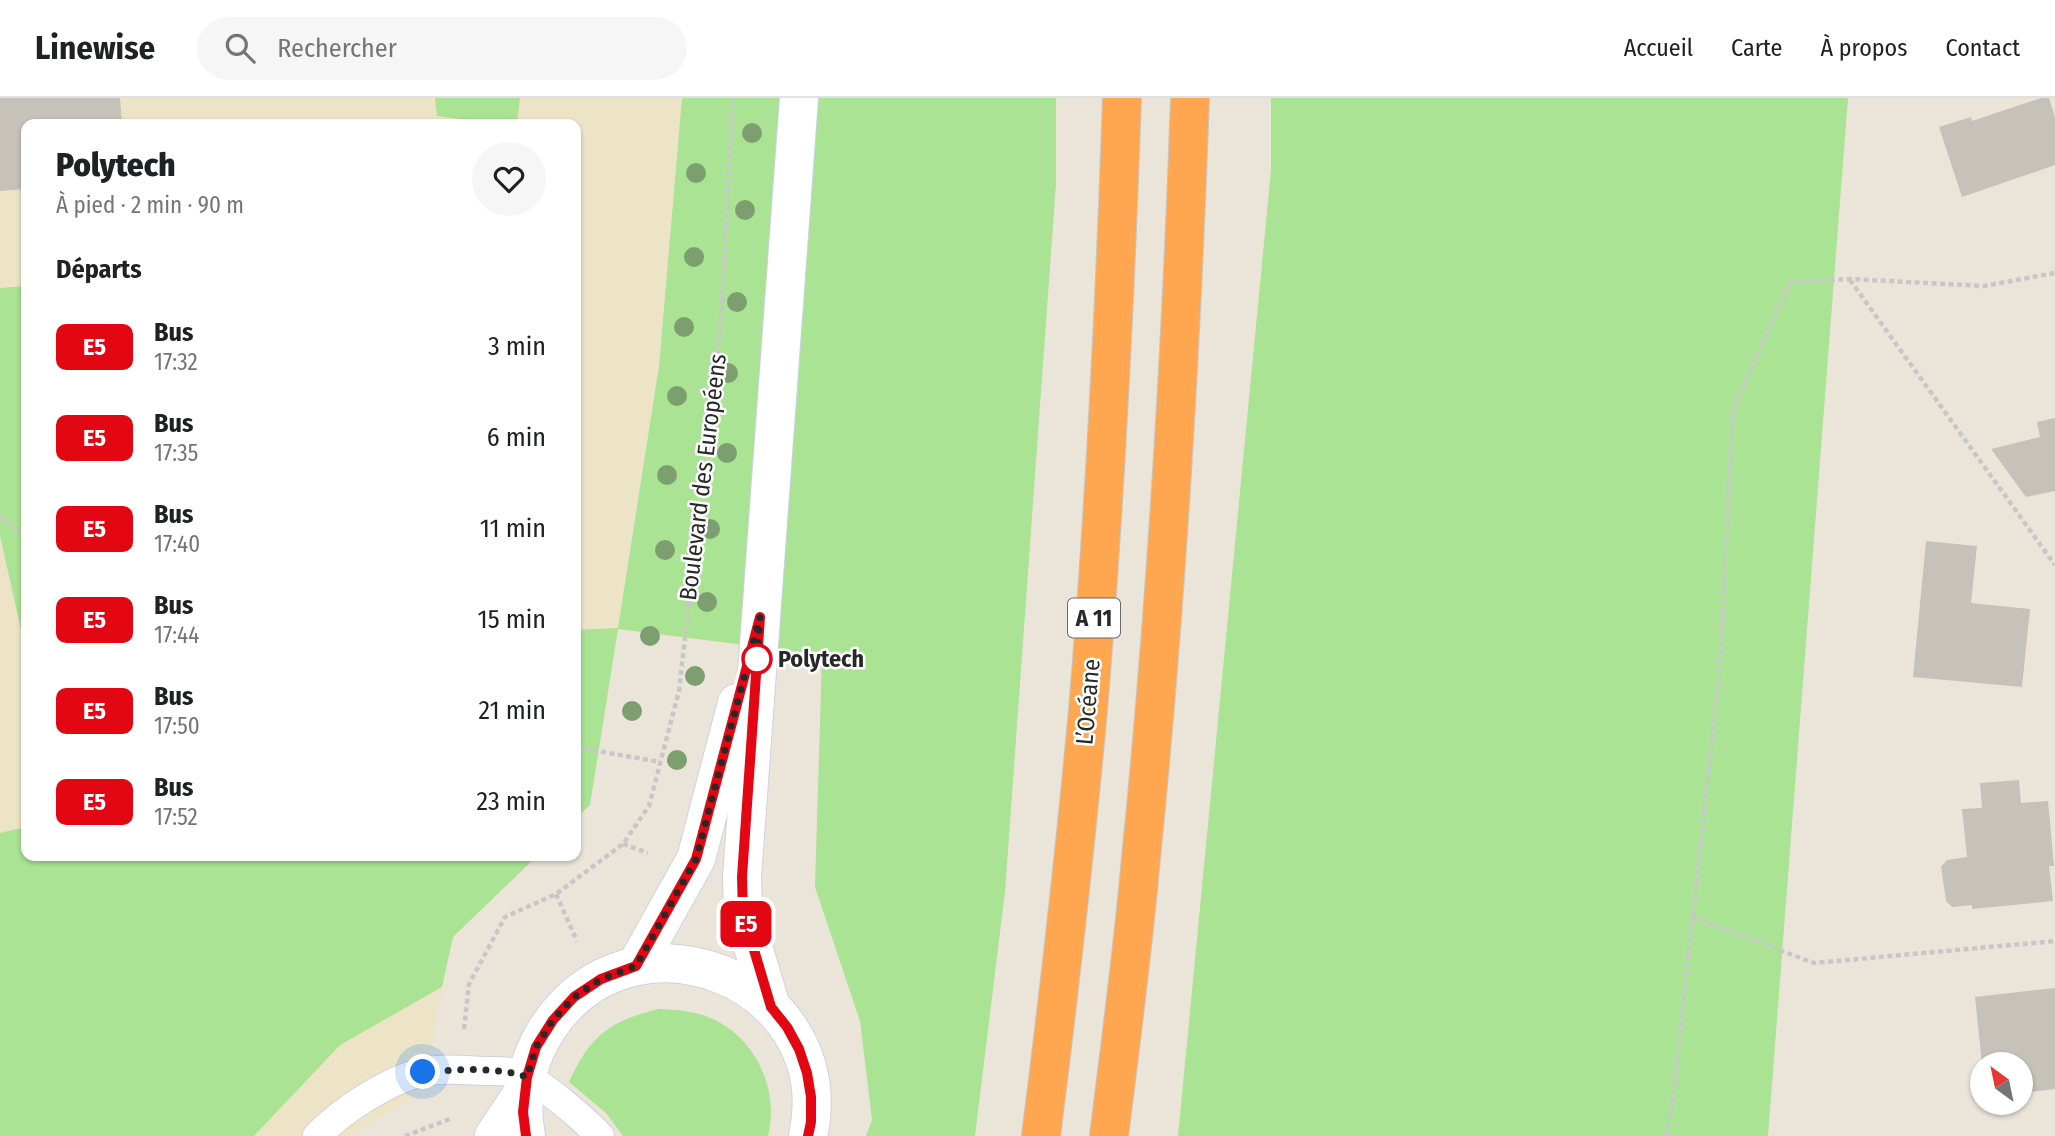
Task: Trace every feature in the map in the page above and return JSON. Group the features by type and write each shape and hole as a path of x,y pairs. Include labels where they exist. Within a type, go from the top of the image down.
{"highway":[{"name":"L’Océane","path":"1041,1136 1058,999 1090,684 1103,509 1122,98"},
{"path":"1109,1136 1140,869 1166,574 1182,302 1190,98"}],"street":[{"path":"771,1007 743,913 742,877 792,223 799,98"},
{"path":"636,966 696,859 760,617"},
{"path":"494,1136 525,1084 536,1047 553,1020 574,997 601,979 636,966 665,962 694,965 722,973 771,1007 787,1027 799,1049 807,1073 811,1097 808,1136"},
{"path":"525,1084 526,1136"}],"lane":[{"path":"317,1136 325,1127 373,1093 423,1072 459,1069 512,1072 525,1084 588,1123 600,1136"}],"path":[{"name":"Boulevard des Européens","path":"505,917 556,894 623,844 649,806 679,691 721,320 733,98"},
{"path":"1667,1136 1720,665 1733,409 1790,282 1850,279 1984,286 2055,272"},
{"path":"1850,279 2055,565"},
{"path":"0,517 21,533"},
{"path":"581,748 660,762"},
{"path":"1692,917 1814,963 2055,941"}],"shaded area":[{"path":"0,98 682,98 659,366 590,805 581,813 581,119 21,119 21,861 532,861 453,937 422,1091 349,1136 0,1136"}],"green space":[{"path":"435,98 520,98 518,119 461,119 437,116"},
{"path":"682,98 1056,98 1056,184 1005,892 975,1136 866,1136 872,1120 860,1021 815,887 822,655 618,629 590,805 581,813 581,630 618,628 659,366"},
{"path":"1271,98 1848,98 1768,1136 1178,1136 1271,170"},
{"path":"21,286 21,630 0,536 0,288"},
{"path":"21,828 21,861 532,861 453,937 442,987 340,1045 254,1136 0,1136 0,833"},
{"path":"659,1009 703,1015 731,1030 744,1042 754,1055 768,1086 771,1119 768,1136 623,1136 606,1113 569,1082 585,1053 603,1033 627,1019"}],"building":[{"path":"0,98 120,98 122,119 21,119 21,189 0,191"},
{"path":"2041,98 2049,98 2055,117 2055,165 1962,197 1939,127 1971,117 1972,121"},
{"path":"2055,418 2055,491 2026,497 1991,449 2040,437 2037,422"},
{"path":"1926,541 1977,546 1971,603 2030,609 2022,687 1913,677"},
{"path":"2019,780 2021,803 2048,801 2054,866 2049,866 2053,901 1972,909 1972,905 1952,907 1946,901 1941,867 1947,860 1967,857 1962,809 1982,808 1980,783"},
{"path":"2055,988 2055,1089 2034,1091 2034,1052 1981,1052 1975,997"}],"bus line":[{"name":"E5","path":"526,1136 524,1091 536,1047 553,1020 574,997 601,979 636,966 696,859 760,617 742,877 743,913 771,1007 787,1027 799,1049 807,1073 811,1097 808,1136"}],"place":[{"name":"Polytech","path":"757,659"}],"route":[{"path":"423,1072 459,1069 512,1072 527,1077 536,1047 553,1020 574,997 601,979 636,966 696,859 760,617 756,669 757,659"}]}
